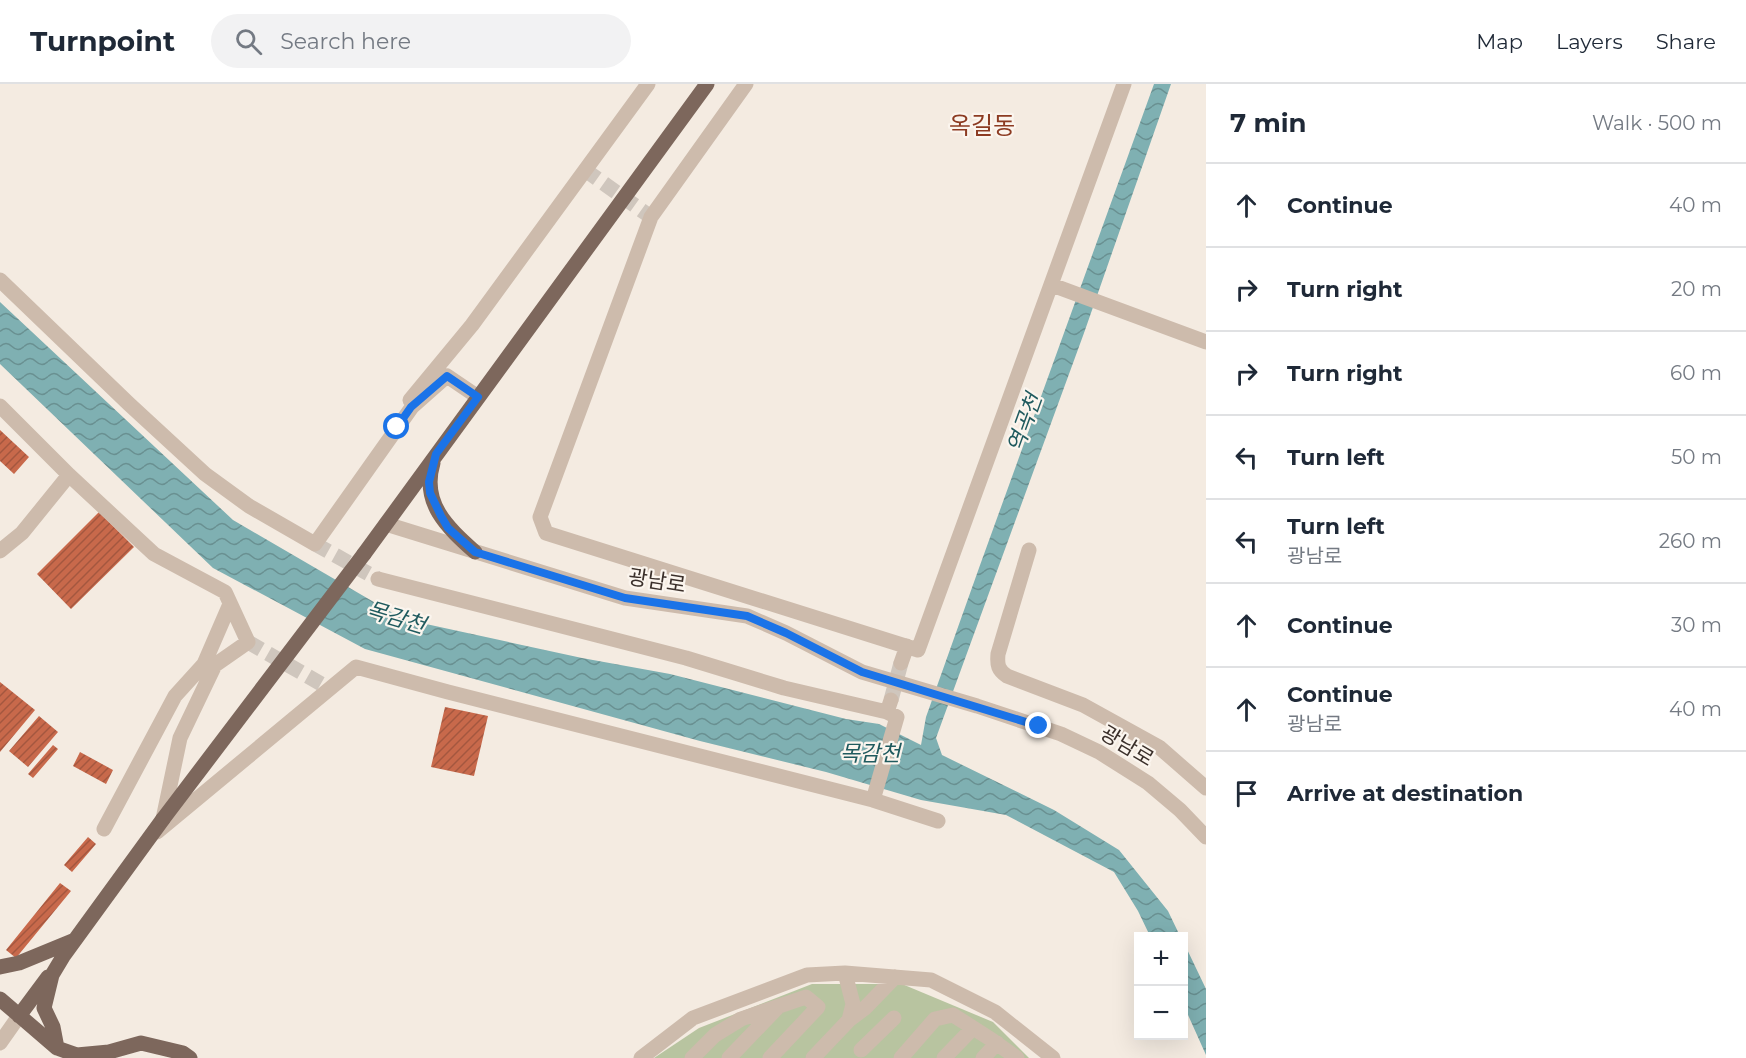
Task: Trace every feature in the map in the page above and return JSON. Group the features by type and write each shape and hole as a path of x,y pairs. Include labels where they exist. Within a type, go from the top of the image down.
{"main road":[{"path":"19,1016 163,819 364,554 707,84"},
{"path":"436,454 429,482 435,506 448,528 475,552"},
{"path":"0,967 20,963 75,940"},
{"path":"57,1048 53,1027 45,1008 52,975 64,955"},
{"path":"0,999 57,1048 77,1055 109,1052 141,1043 183,1053 190,1058"}],"street":[{"path":"397,427 409,401 472,325 648,84"},
{"path":"746,84 651,217 540,517 546,533 918,650 1124,84"},
{"path":"0,280 205,474 249,506 315,544 411,407 447,376 472,325"},
{"path":"1052,285 1206,342"},
{"path":"447,376 478,397"},
{"path":"0,406 69,475 154,554 225,592 248,642 215,665 207,680 180,738 163,819"},
{"path":"0,551 22,533 69,475"},
{"name":"광남로","path":"386,524 625,598 747,616 862,672 1061,734 1100,752 1148,783 1180,810 1206,837"},
{"path":"1029,550 998,654 997,666 1001,672 1083,705 1159,747 1206,788"},
{"path":"378,579 686,658 784,688 892,710 873,800"},
{"path":"104,829 175,696 204,664 230,603"},
{"path":"902,663 907,646"},
{"path":"204,664 207,680"},
{"path":"149,838 356,667 873,800 938,821"},
{"path":"845,973 853,1004 849,1020"},
{"path":"641,1058 693,1018 807,975 845,973 931,980 995,1012 1053,1058"},
{"path":"813,1058 895,977"},
{"path":"692,1058 715,1035 741,1019 806,997 819,1007 770,1058"},
{"path":"729,1058 779,1006"},
{"path":"0,1043 19,1016"},
{"path":"901,1058 935,1019 953,1016 1017,1058"},
{"path":"861,1055 894,1018"},
{"path":"944,1058 973,1028"},
{"path":"983,1058 997,1043"}],"green space":[{"path":"812,984 902,984 993,1022 1029,1058 654,1058 699,1028"}],"water":[{"name":"목감천","path":"1154,84 1171,84 1084,333 936,738 942,755 1054,810 1119,850 1168,911 1178,932 1148,932 1114,872 1006,815 921,800 826,772 700,741 365,649 213,568 0,364 0,302 233,520 403,619 582,658 670,674 846,719 879,724 921,745 926,717"},
{"path":"1188,951 1206,989 1206,1055 1188,1015"}],"building":[{"path":"0,430 29,457 14,474 0,461"},
{"path":"99,512 134,547 71,609 37,574"},
{"path":"0,682 35,710 0,752"},
{"path":"445,707 488,716 474,776 431,767"},
{"path":"39,716 58,732 28,767 9,751"},
{"path":"53,745 58,749 33,778 28,774"},
{"path":"80,752 113,770 106,784 73,766"},
{"path":"88,837 96,844 72,872 64,865"},
{"path":"60,883 71,891 16,958 6,950"}],"tunnel":[{"path":"585,170 651,217"},
{"path":"315,544 378,579"},
{"path":"248,642 330,689"},
{"path":"891,700 901,663"}],"district":[{"name":"옥길동","path":"982,126"}],"route":[{"path":"397,427 411,407 447,376 478,397 436,454 429,482 435,506 448,528 475,552 625,598 747,616 862,672 1039,726"}],"water label":[{"name":"역곡천","path":"1024,423"}]}
